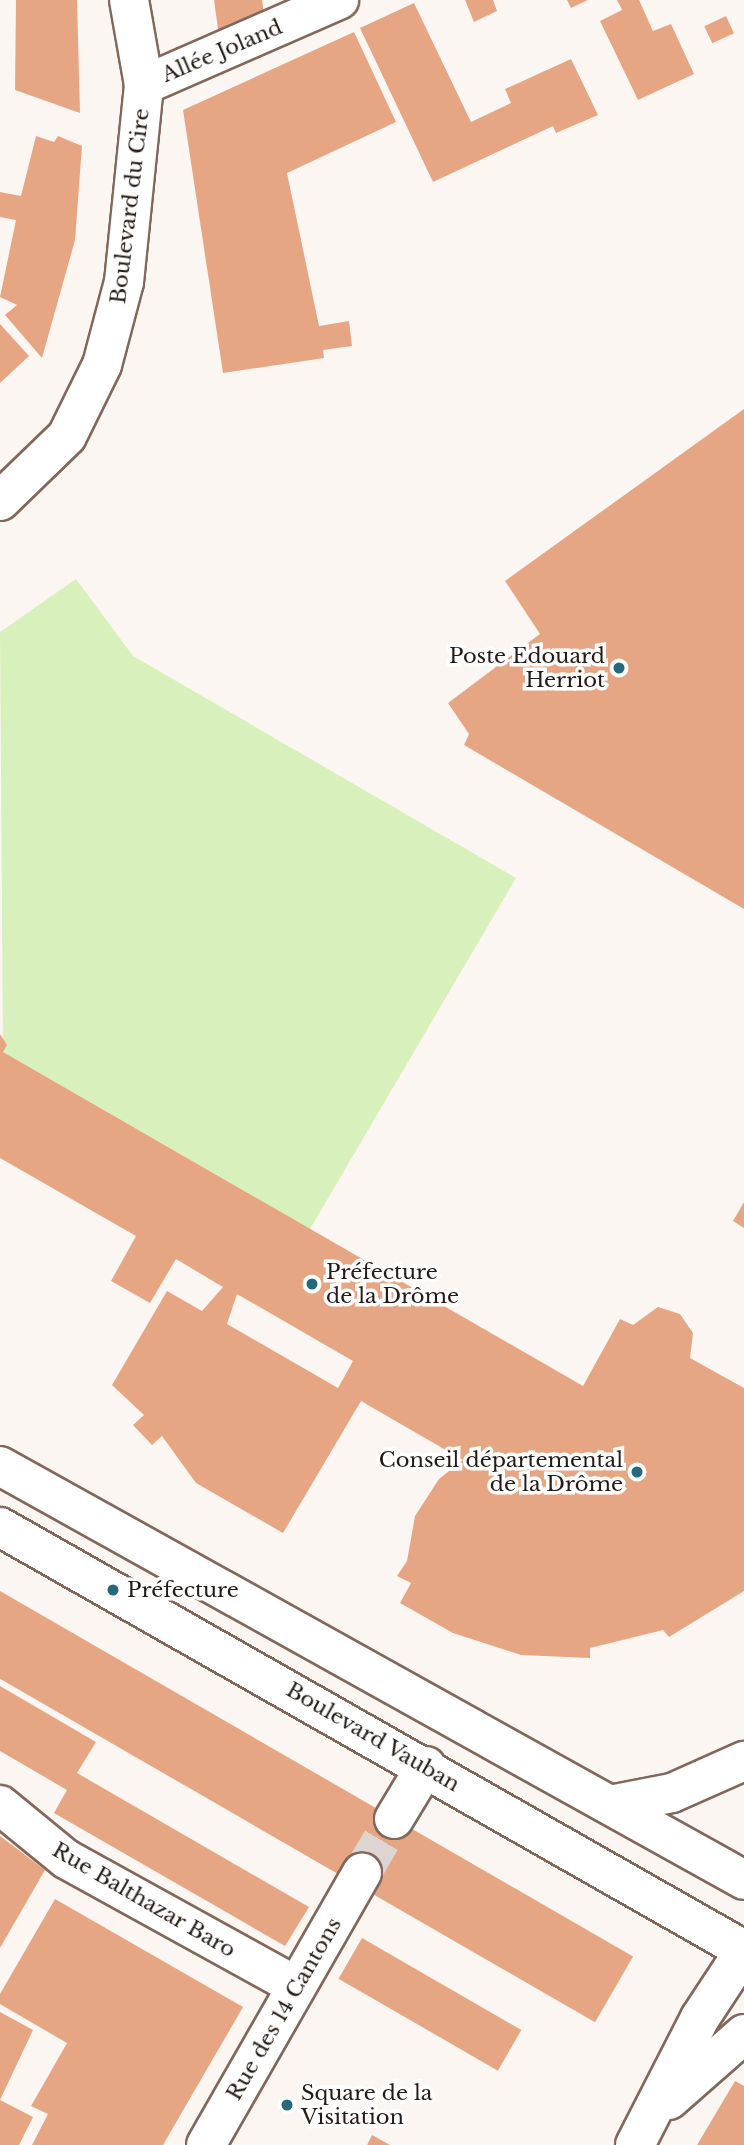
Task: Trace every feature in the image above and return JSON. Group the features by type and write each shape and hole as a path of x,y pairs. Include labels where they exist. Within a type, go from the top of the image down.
{"street":[{"name":"Boulevard du Cire","path":"0,501 67,436 102,365 124,282 144,85 129,0"},
{"name":"Allée Joland","path":"144,85 340,0"},
{"path":"0,1466 744,1880"},
{"name":"Boulevard Vauban","path":"0,1527 426,1766 744,1951"},
{"path":"610,1805 672,1793 744,1761"},
{"path":"394,1819 426,1766"},
{"name":"Rue Balthazar Baro","path":"0,1805 66,1859 294,1985"},
{"name":"Rue des 14 Cantons","path":"206,2145 294,1985 362,1873"},
{"path":"642,2132 700,2018 744,1951"},
{"path":"642,2132 744,2034"}],"green space":[{"path":"76,579 133,656 516,878 310,1229 3,1052 0,632"}],"building":[{"path":"16,0 77,0 80,113 15,90"},
{"path":"214,0 262,0 264,15 219,36"},
{"path":"465,0 493,0 497,11 474,22"},
{"path":"567,0 588,0 571,8"},
{"path":"617,0 639,0 653,31 671,24 694,74 638,100 600,21 622,10"},
{"path":"414,3 471,122 511,103 505,89 571,59 598,115 556,133 553,126 433,182 360,28"},
{"path":"726,16 734,33 712,43 704,26"},
{"path":"354,32 396,122 287,173 319,326 349,321 352,346 323,350 324,358 223,373 183,110"},
{"path":"36,136 54,142 58,136 82,146 75,240 42,358 5,315 17,305 0,297 16,220 0,217 0,192 21,196"},
{"path":"0,324 29,356 0,383"},
{"name":"Poste Edouard Herriot","path":"744,409 744,909 464,745 469,734 448,703 540,634 505,581"},
{"path":"0,1034 7,1045 3,1052 583,1386 620,1319 633,1325 658,1307 680,1314 693,1333 690,1358 744,1388 744,1591 669,1637 663,1630 590,1648 590,1658 521,1655 453,1633 400,1603 411,1583 397,1576 407,1561 415,1516 439,1479 463,1460 361,1401 283,1533 196,1483 162,1436 152,1445 133,1425 144,1415 112,1385 167,1291 202,1311 223,1287 176,1259 150,1303 111,1281 136,1236 0,1158","holes":["237,1294 353,1361 338,1388 227,1324"]},
{"path":"744,1202 744,1228 733,1221"},
{"path":"0,1591 633,1956 595,2022 0,1679"},
{"path":"0,1686 96,1742 77,1773 309,1907 285,1946 54,1813 67,1790 0,1751"},
{"path":"0,1836 45,1870 0,1948"},
{"path":"55,1899 243,2007 163,2145 32,2145 48,2114 31,2106 67,2043 0,2004 0,1994"},
{"path":"362,1938 521,2030 498,2071 338,1979"},
{"path":"0,2012 33,2030 0,2100"},
{"path":"735,2081 744,2086 744,2145 697,2145"},
{"path":"0,2100 33,2117 19,2145 0,2145"},
{"path":"372,2135 390,2145 367,2145"}],"tunnel":[{"path":"362,1873 394,1819"}],"place":[{"name":"Poste Edouard Herriot","path":"619,668"},
{"name":"Préfecture de la Drôme","path":"312,1284"},
{"name":"Conseil départemental de la Drôme","path":"637,1472"},
{"name":"Préfecture","path":"113,1590"},
{"name":"Square de la Visitation","path":"287,2105"}]}
